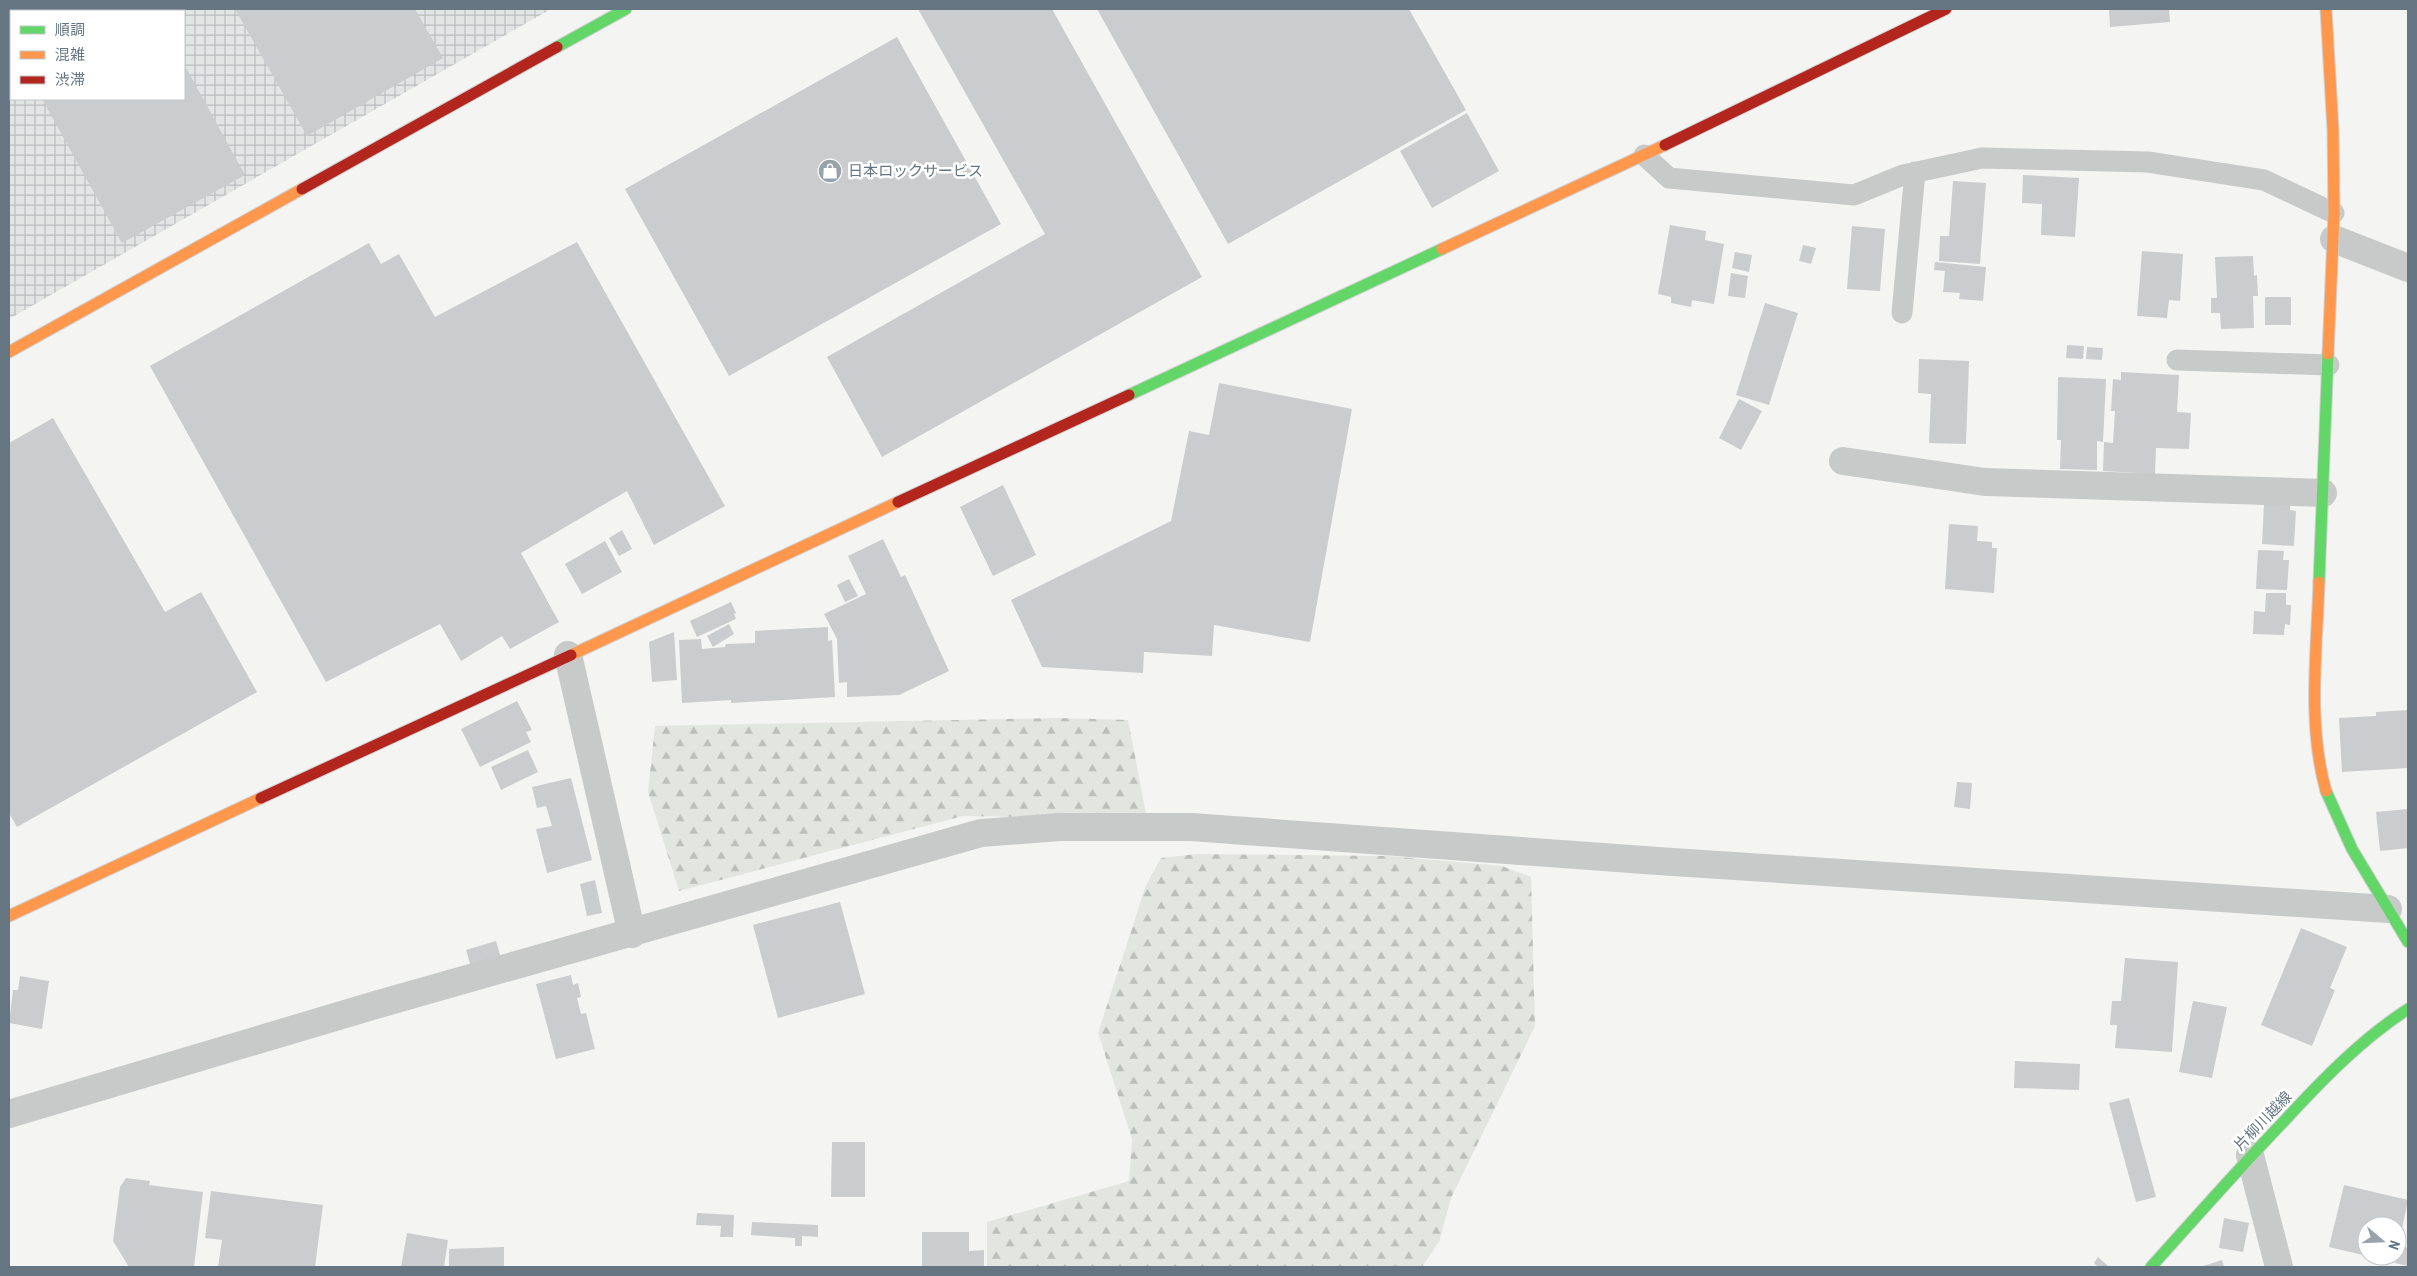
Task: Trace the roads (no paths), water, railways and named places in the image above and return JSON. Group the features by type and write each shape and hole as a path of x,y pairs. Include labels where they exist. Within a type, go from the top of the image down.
{"street":[{"path":"9,352 626,9"},
{"path":"9,916 1644,154 1946,9"},
{"path":"2326,9 2333,130 2334,226 2315,694 2317,736 2326,789 2347,842 2408,942"},
{"path":"2334,226 2408,268"},
{"path":"1843,461 1985,482 2323,493"},
{"path":"568,655 632,934"},
{"path":"9,1114 372,1006 632,934 981,833 1060,827 1191,827 1687,863 2388,909"},
{"name":"片柳川越線","path":"2151,1267 2250,1155 2345,1057 2390,1020 2408,1009"},
{"path":"2250,1155 2279,1267"}],"lane":[{"path":"1644,154 1669,178 1854,195 1903,174 1982,158 2148,162 2264,180 2334,226"},
{"path":"1902,313 1915,172"},
{"path":"2178,360 2329,365"}],"place":[{"name":"日本ロックサービス","path":"830,171"}]}
